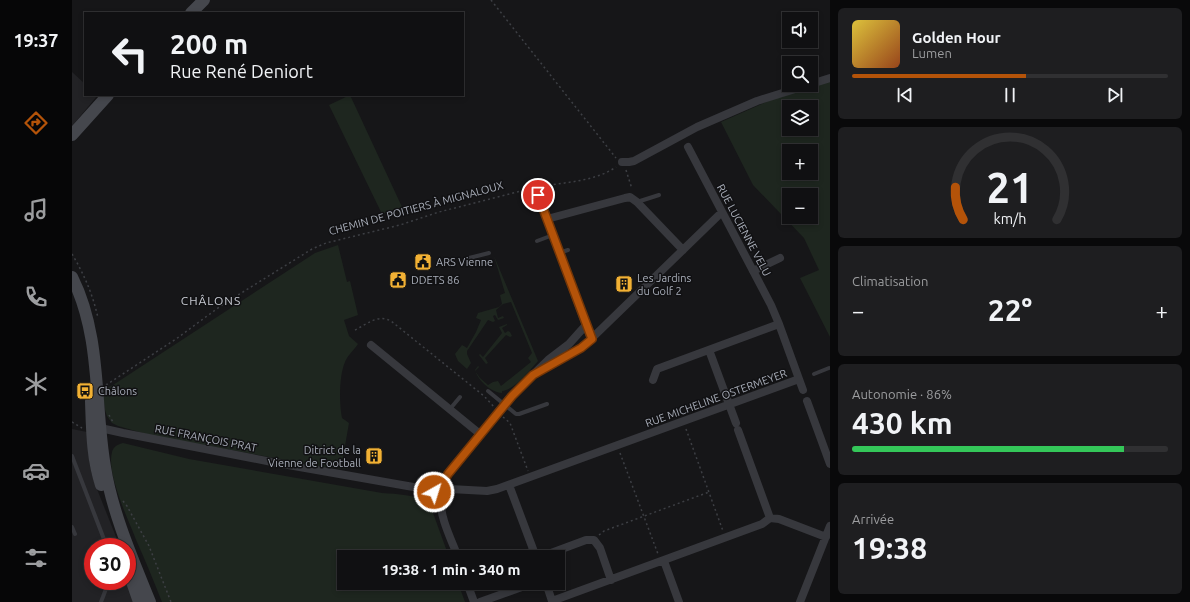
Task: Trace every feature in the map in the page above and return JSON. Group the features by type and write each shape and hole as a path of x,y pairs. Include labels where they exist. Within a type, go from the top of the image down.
{"street":[{"path":"192,12 204,0"},
{"path":"818,82 830,78"},
{"path":"622,162 634,161 698,127 757,101 786,92"},
{"path":"72,135 107,96"},
{"name":"RUE LUCIENNE VELU","path":"688,147 771,305 779,324"},
{"path":"538,195 592,339"},
{"path":"547,219 630,197 636,200 683,250"},
{"path":"533,375 581,348 592,339 722,212"},
{"path":"753,271 780,258"},
{"path":"72,278 80,293 93,343 98,387 93,450 98,478 121,538"},
{"path":"653,380 657,369 779,324"},
{"name":"RUE MICHELINE OSTERMEYER","path":"450,490 492,490 509,485 802,378 779,324"},
{"path":"441,500 435,495 434,490 438,484 443,483 448,474 504,405 548,360 569,344 586,325"},
{"path":"90,330 96,427 111,500 150,602"},
{"path":"371,345 480,434"},
{"path":"709,350 770,518"},
{"path":"802,378 803,390"},
{"path":"807,401 830,464"},
{"name":"RUE FRANÇOIS PRAT","path":"96,427 277,463 434,490"},
{"path":"441,500 448,497 450,490 447,485 443,483"},
{"path":"509,485 539,550"},
{"path":"441,500 440,506 442,514 455,550"},
{"path":"548,590 552,601 726,538 762,524 770,518 779,519 826,537"},
{"path":"800,602 830,526"},
{"path":"554,550 586,540 594,540 600,548 611,580"},
{"path":"661,561 679,602"},
{"path":"135,590 139,602"},
{"path":"470,590 474,602"},
{"path":"480,602 513,590"}],"lane":[{"path":"636,200 659,195"},
{"path":"537,240 553,235"},
{"path":"559,253 568,250"},
{"path":"469,258 489,252"},
{"path":"814,374 829,368"},
{"path":"488,391 504,405 519,414 547,404"},
{"path":"450,410 460,397"},
{"path":"72,456 104,538"},
{"path":"72,527 74,534"},
{"path":"101,602 106,590"}],"path":[{"path":"491,0 614,155 622,162 627,172 636,200"},
{"name":"CHEMIN DE POITIERS À MIGNALOUX","path":"98,387 107,384 176,339 222,305 300,256 326,243 400,226 439,212 524,190 589,178 615,168 622,162"},
{"path":"355,330 376,318 386,318 484,396 510,423 530,477"},
{"path":"683,422 726,538"},
{"path":"618,445 661,561"},
{"path":"594,540 604,531 709,492"},
{"path":"123,501 149,546 171,602"}],"shaded area":[{"path":"72,72 84,83 84,96 97,96 72,126"},
{"path":"830,80 830,337 800,278 819,270 804,238 791,224 818,224 818,188 782,188 782,215 753,185 721,122 775,98 793,92 818,92 818,84"},
{"path":"350,96 402,207 382,214 329,105"},
{"path":"338,245 347,282 350,281 358,315 344,320 349,336 358,344 346,360 341,382 340,405 342,418 349,423 342,463 348,464 348,469 330,468 153,436 112,423 105,410 103,393 106,389 315,253"},
{"path":"494,256 538,361 517,383 507,390 502,391 502,393 489,388 482,382 476,372 488,385 498,381 501,386 531,362 528,358 532,353 511,302 503,304 496,310 498,318 503,316 504,318 498,320 495,315 493,316 495,321 493,322 488,320 467,351 471,363 467,369 458,361 455,354 462,345 467,348 476,332 481,320 476,318 478,313 499,307 502,304 500,295 505,293"},
{"path":"507,324 502,328 505,333 508,331 512,336 510,337 506,335 485,358 488,363 486,364 479,355 480,354 483,357 502,333 499,327"},
{"path":"72,429 87,432 90,466 93,479 116,538 84,538 84,590 133,590 140,602 72,602"},
{"path":"123,443 189,459 382,493 406,495 429,502 446,550 337,550 337,590 461,590 465,602 162,602 115,485 111,461 113,449 119,444"}],"place":[{"name":"ARS Vienne","path":"423,262"},
{"name":"DDETS 86","path":"398,280"},
{"name":"Les Jardins du Golf 2","path":"624,284"},
{"name":"Châlons","path":"85,391"},
{"name":"Ditrict de la Vienne de Football","path":"374,456"}],"district":[{"name":"CHÂLONS","path":"211,301"}],"route":[{"path":"434,492 436,486 443,483 448,474 504,405 533,375 581,348 592,339 538,195"}]}
